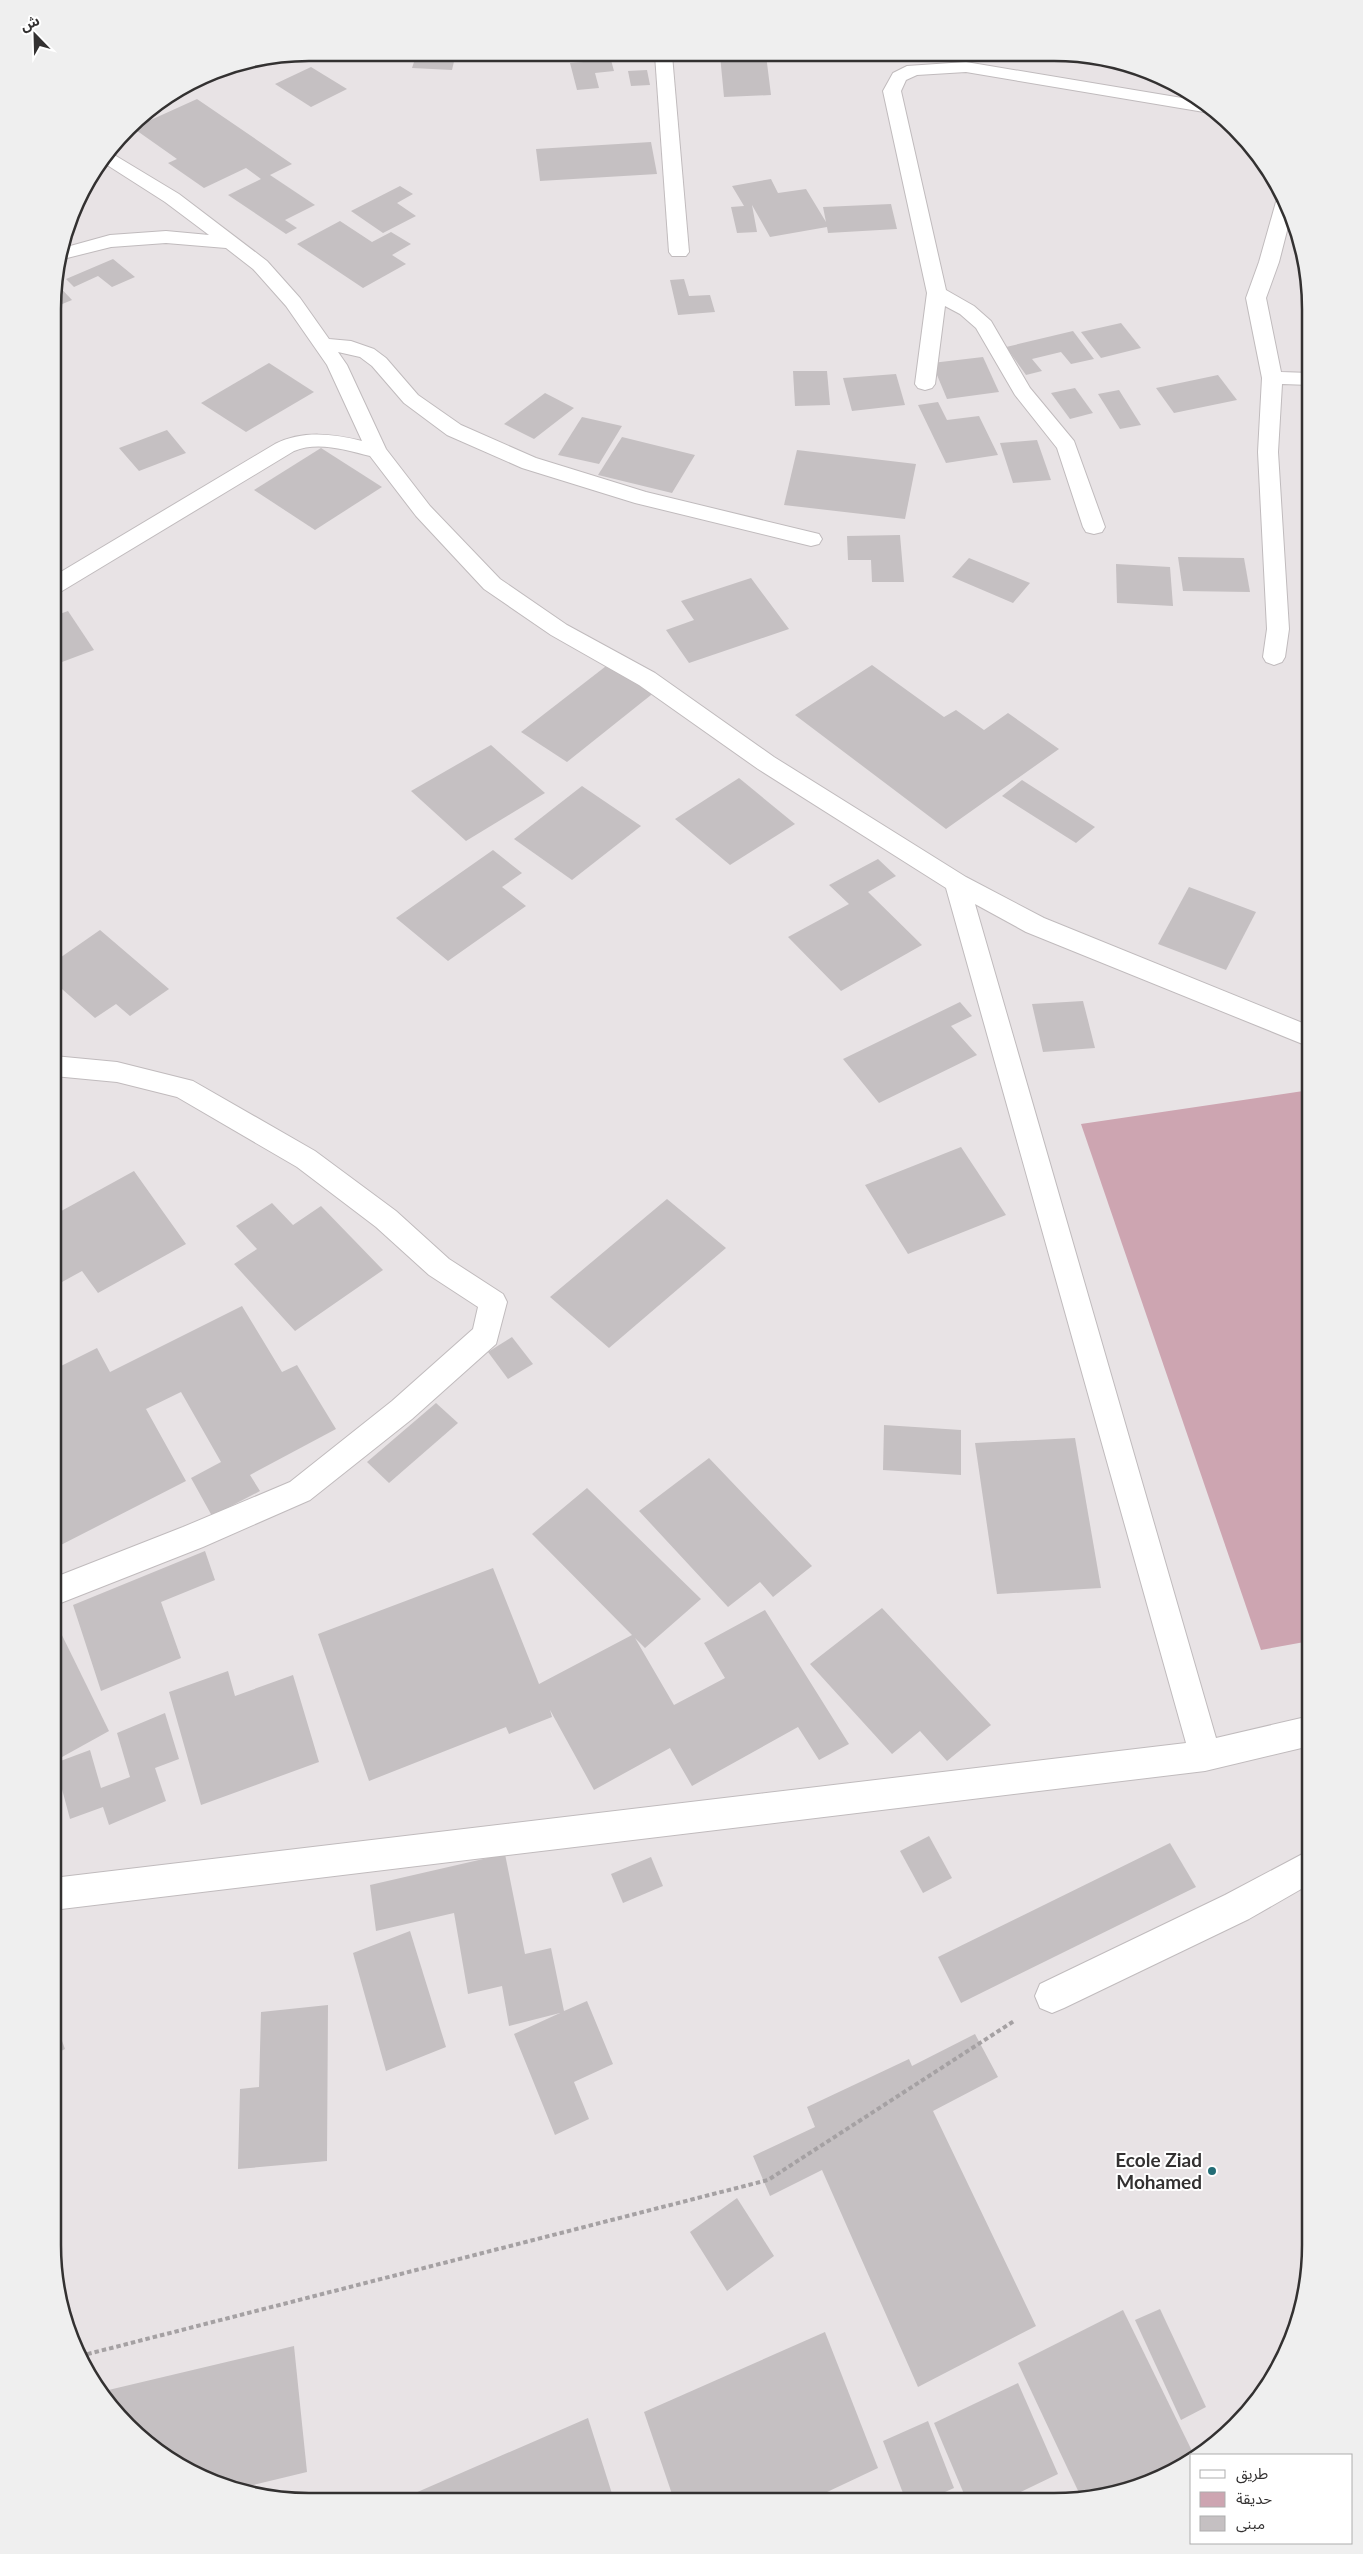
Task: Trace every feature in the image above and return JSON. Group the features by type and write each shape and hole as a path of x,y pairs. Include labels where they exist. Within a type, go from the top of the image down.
{"street":[{"path":"663,61 679,252"},
{"path":"986,61 996,72"},
{"path":"925,384 937,293 892,91 900,77 913,70 966,67 1194,105"},
{"path":"111,160 172,198 260,265 293,302 337,365 377,451 423,511 492,584 559,630 647,680 766,763 957,883 1035,925 1302,1035"},
{"path":"1274,657 1278,629 1268,452 1272,378 1256,298 1269,262 1282,212"},
{"path":"68,253 119,240 166,237 231,243"},
{"path":"937,293 967,310 984,325 1022,391 1067,446 1094,526"},
{"path":"323,345 351,347 367,353 379,362 411,399 454,430 529,463 642,498 811,539"},
{"path":"1272,378 1302,379"},
{"path":"61,582 261,460 294,443 314,440 338,442 377,451"},
{"path":"957,883 1205,1756"},
{"path":"61,1067 117,1072 184,1088 306,1159 386,1220 439,1266 493,1302 486,1335 402,1410 300,1491 193,1537 61,1589"},
{"path":"61,1893 1205,1756 1302,1733"},
{"path":"1052,1996 1237,1907 1302,1870"}],"path":[{"path":"87,2354 768,2180 1052,1996"}],"green space":[{"path":"1302,1091 1302,1642 1261,1650 1081,1124"}],"building":[{"path":"414,61 454,61 452,70 412,68"},
{"path":"611,61 614,71 595,73 599,88 577,90 570,63"},
{"path":"721,61 767,61 771,95 724,97"},
{"path":"311,67 347,89 311,107 275,84"},
{"path":"647,70 650,85 631,86 628,71"},
{"path":"197,99 292,164 270,175 315,205 285,220 297,228 286,234 228,195 261,179 246,168 204,188 168,163 177,159 137,131 148,121"},
{"path":"651,142 657,174 540,181 536,149"},
{"path":"771,179 778,193 806,189 826,222 823,207 891,204 897,229 828,233 827,227 770,237 752,205 757,232 737,233 731,207 744,206 732,186"},
{"path":"400,186 413,194 397,203 416,216 383,233 351,211"},
{"path":"340,221 372,242 391,232 411,244 392,255 406,264 363,288 297,244"},
{"path":"113,259 135,277 112,287 98,276 74,287 66,279"},
{"path":"684,279 689,296 710,295 715,312 678,315 670,280"},
{"path":"62,290 72,300 61,304"},
{"path":"1121,323 1141,348 1101,358 1081,332"},
{"path":"1073,331 1094,359 1071,364 1061,352 1032,359 1042,371 1026,375 1006,347"},
{"path":"983,357 999,392 947,399 932,363"},
{"path":"269,363 314,392 246,432 201,403"},
{"path":"793,371 827,371 830,405 795,406"},
{"path":"896,374 905,405 852,411 843,378"},
{"path":"1218,375 1237,400 1174,413 1156,388"},
{"path":"1075,388 1093,413 1070,419 1051,393"},
{"path":"1119,390 1141,425 1120,429 1098,394"},
{"path":"545,393 574,408 534,439 504,424"},
{"path":"938,402 947,420 979,416 998,455 946,463 918,405"},
{"path":"582,417 622,426 599,464 558,455"},
{"path":"167,430 186,453 139,471 119,448"},
{"path":"622,437 695,455 672,493 598,475"},
{"path":"1037,440 1051,480 1013,483 1000,443"},
{"path":"321,448 382,487 315,530 254,490"},
{"path":"797,450 916,464 905,519 784,505"},
{"path":"900,535 904,582 872,582 871,560 848,560 847,536"},
{"path":"1178,557 1244,558 1250,592 1183,591"},
{"path":"969,558 1030,583 1013,603 952,577"},
{"path":"1116,564 1170,567 1173,606 1117,603"},
{"path":"751,578 789,629 689,663 666,630 694,620 681,601"},
{"path":"68,611 94,650 61,662 61,614"},
{"path":"610,663 656,691 567,762 521,732"},
{"path":"872,665 944,717 956,710 984,730 1008,713 1059,749 946,829 795,715"},
{"path":"491,745 545,793 466,841 411,791"},
{"path":"739,778 795,824 730,865 675,819"},
{"path":"1022,780 1095,827 1076,843 1002,796"},
{"path":"582,786 641,826 572,880 514,839"},
{"path":"493,850 522,873 502,887 526,906 448,961 396,918"},
{"path":"878,859 896,876 868,892 922,945 841,991 788,937 849,904 829,885"},
{"path":"1189,887 1256,912 1226,970 1158,944"},
{"path":"100,930 169,989 130,1016 116,1004 95,1018 61,988 61,957"},
{"path":"1083,1001 1095,1048 1043,1052 1032,1004"},
{"path":"960,1002 972,1016 951,1026 977,1055 879,1103 843,1059"},
{"path":"961,1147 1006,1215 908,1254 865,1185"},
{"path":"134,1171 186,1244 98,1293 82,1271 62,1282 61,1280 61,1211"},
{"path":"667,1199 726,1248 609,1348 550,1297"},
{"path":"272,1203 293,1225 321,1206 383,1270 295,1331 234,1264 257,1249 236,1226"},
{"path":"242,1306 282,1372 297,1365 336,1429 250,1475 260,1491 212,1516 191,1478 221,1462 181,1392 146,1409 186,1481 61,1545 61,1366 97,1348 110,1372"},
{"path":"512,1337 533,1364 508,1379 488,1352"},
{"path":"436,1403 458,1423 389,1483 367,1462"},
{"path":"884,1425 961,1430 961,1475 883,1470"},
{"path":"1075,1438 1101,1588 997,1594 975,1443"},
{"path":"709,1458 812,1566 773,1597 760,1582 728,1607 639,1511"},
{"path":"587,1488 701,1599 645,1648 635,1638 674,1705 725,1678 704,1643 765,1610 849,1744 819,1760 798,1727 692,1786 670,1748 594,1790 550,1710 552,1717 509,1734 506,1727 369,1781 318,1634 493,1568 539,1684 632,1635 532,1534"},
{"path":"205,1551 215,1580 161,1602 181,1658 101,1691 73,1605"},
{"path":"882,1608 991,1725 947,1761 920,1731 892,1754 810,1664"},
{"path":"61,1633 109,1731 61,1758"},
{"path":"228,1671 235,1696 293,1675 319,1762 201,1805 169,1692"},
{"path":"165,1713 179,1759 155,1768 166,1801 109,1825 103,1807 70,1819 61,1785 61,1761 90,1750 101,1788 130,1777 117,1733"},
{"path":"929,1836 952,1878 923,1893 900,1851"},
{"path":"1170,1843 1196,1887 961,2003 938,1957"},
{"path":"505,1854 525,1954 551,1948 564,2011 587,2001 613,2064 574,2082 589,2119 555,2135 514,2034 560,2013 509,2026 502,1986 468,1994 454,1913 376,1931 370,1885"},
{"path":"651,1857 663,1886 623,1903 611,1874"},
{"path":"410,1931 446,2047 386,2071 353,1953"},
{"path":"328,2005 327,2161 238,2169 240,2089 259,2087 261,2012"},
{"path":"975,2034 998,2077 933,2111 1036,2326 918,2387 822,2170 770,2196 753,2156 815,2127 807,2107 909,2059 912,2066"},
{"path":"61,2038 65,2049 61,2051"},
{"path":"737,2198 774,2256 727,2291 690,2232"},
{"path":"1160,2309 1206,2407 1181,2420 1135,2320"},
{"path":"1123,2310 1192,2450 1178,2460 1133,2480 1078,2491 1018,2363"},
{"path":"825,2332 878,2468 825,2493 672,2493 644,2412"},
{"path":"294,2346 307,2472 251,2486 214,2474 185,2460 158,2441 134,2420 109,2390"},
{"path":"1018,2383 1058,2474 1019,2493 964,2493 934,2423"},
{"path":"588,2418 612,2493 415,2493"},
{"path":"928,2421 954,2488 943,2493 903,2493 883,2441"}],"place":[{"name":"Ecole Ziad Mohamed","path":"1212,2171"}]}
